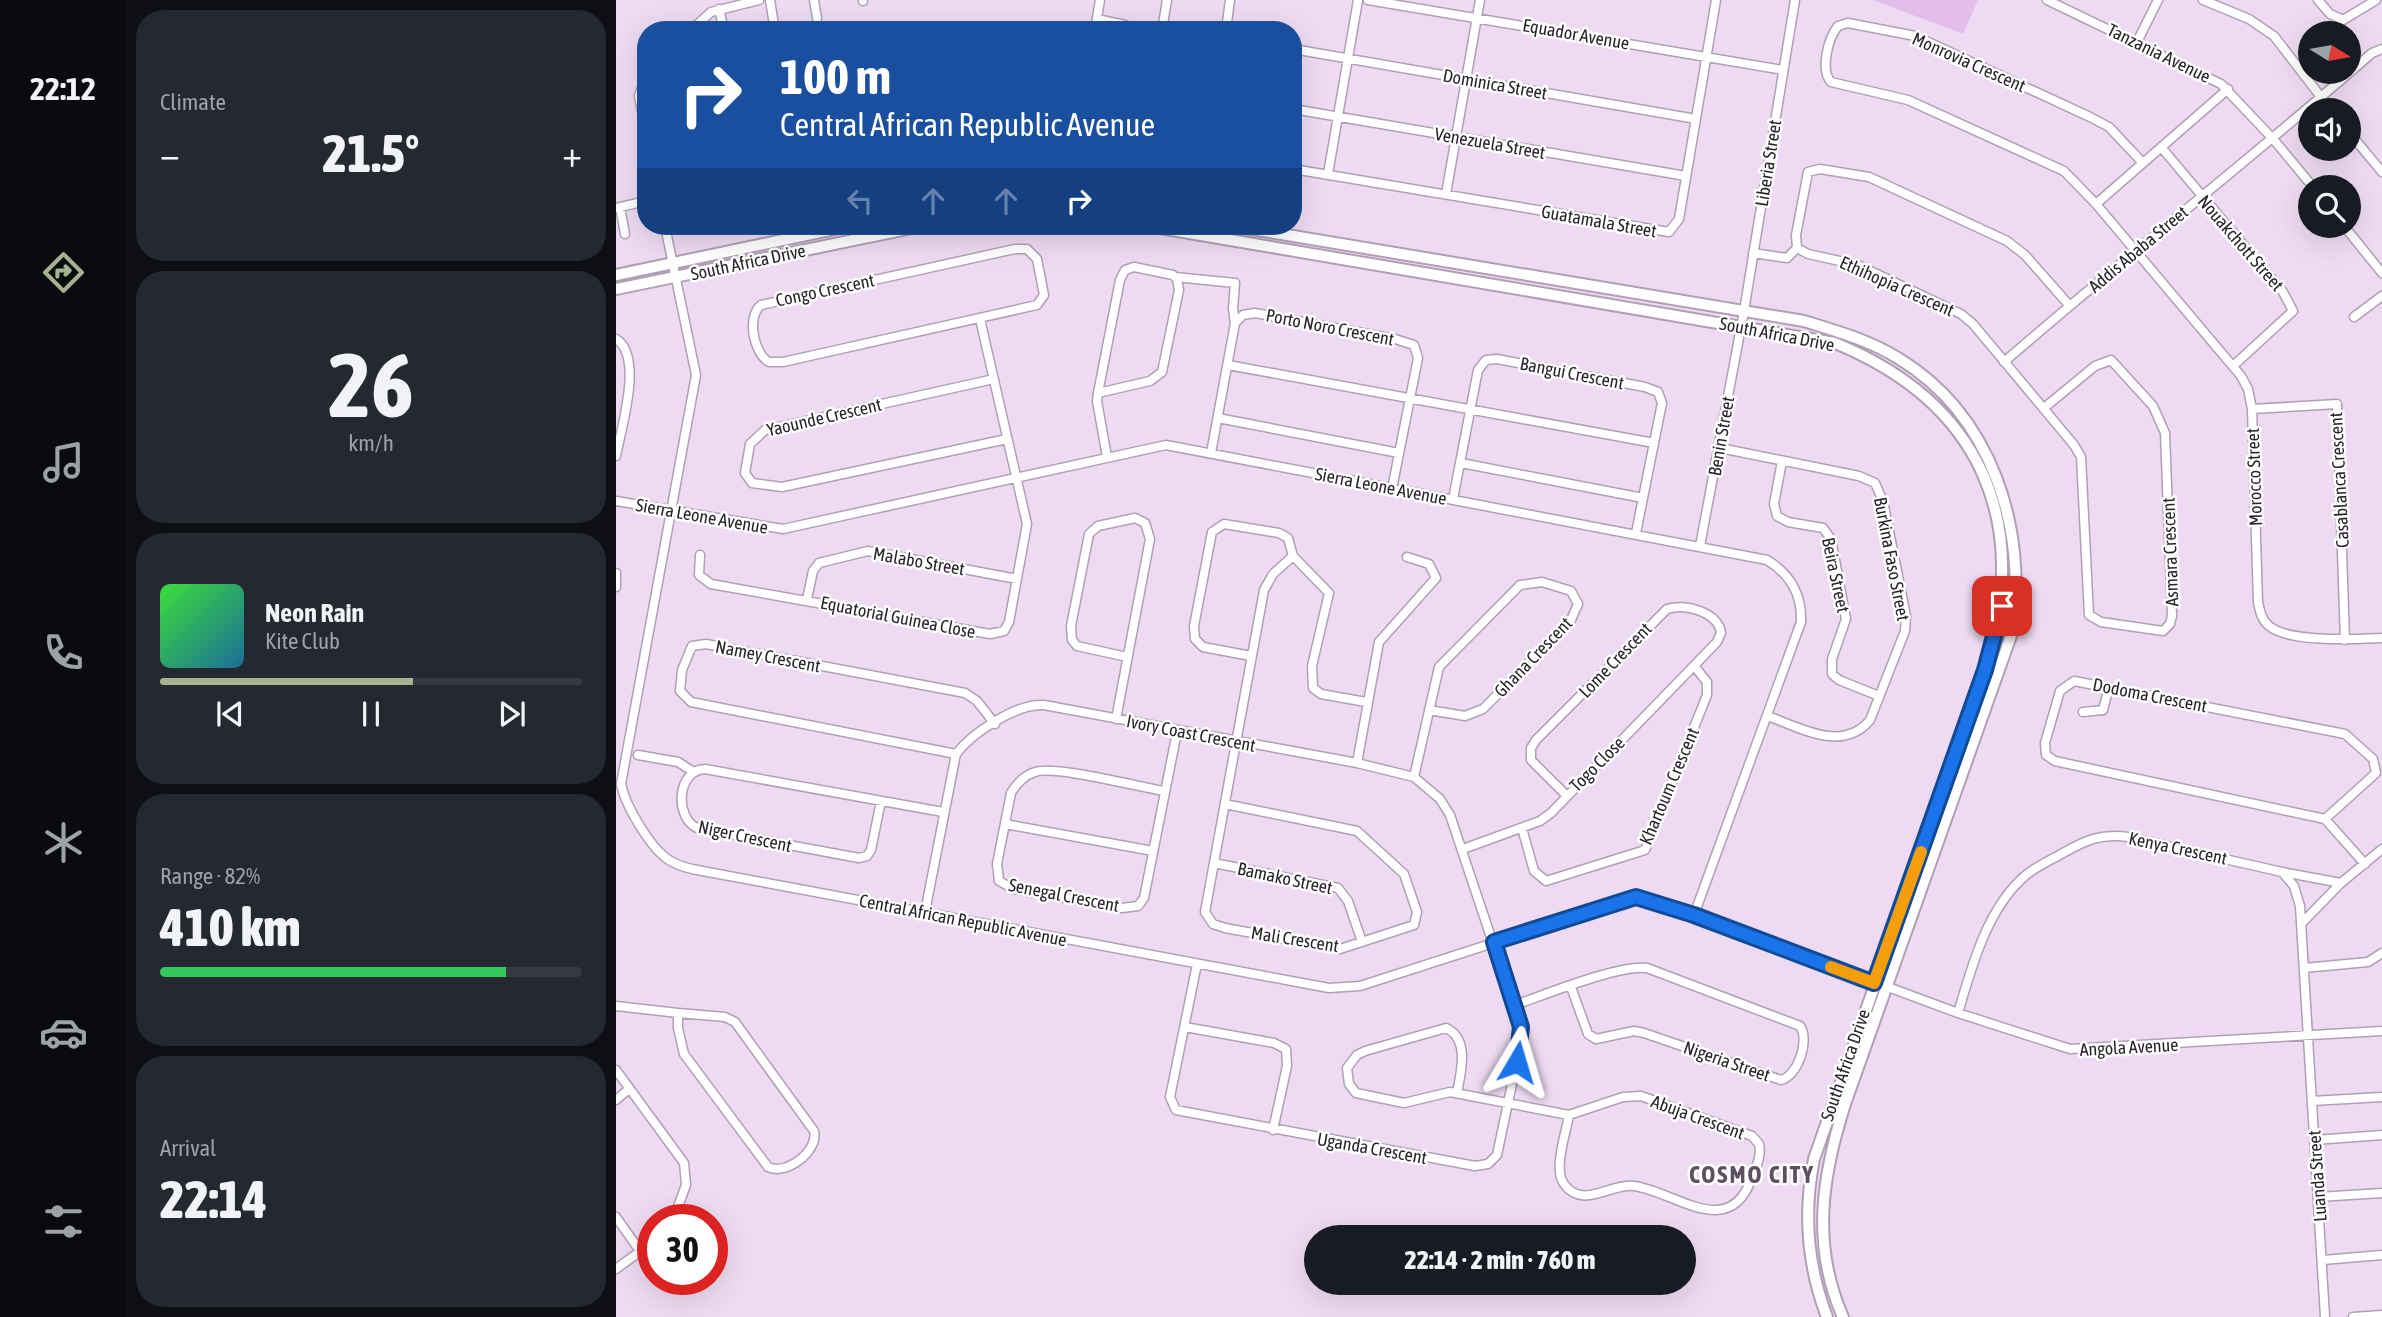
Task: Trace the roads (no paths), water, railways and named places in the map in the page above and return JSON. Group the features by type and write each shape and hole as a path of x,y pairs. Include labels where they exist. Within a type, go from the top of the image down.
{"street":[{"path":"703,21 719,9 759,0"},
{"path":"770,0 773,21"},
{"path":"814,0 817,18"},
{"path":"1100,0 1097,19 1106,21"},
{"path":"1164,21 1167,0"},
{"path":"1227,21 1230,0"},
{"path":"1328,174 1358,0"},
{"name":"Equador Avenue","path":"1368,0 1783,70"},
{"path":"1446,194 1480,0"},
{"name":"Guatamala Street","path":"1302,170 1666,232 1673,229 1679,219 1716,0"},
{"name":"Liberia Street","path":"1740,326 1795,0"},
{"name":"Tanzania Avenue","path":"2047,0 2211,77 2228,89 2303,175"},
{"path":"2137,43 2158,0"},
{"path":"2203,0 2249,19 2274,36 2321,98"},
{"path":"2318,0 2330,14 2343,20 2376,0"},
{"path":"719,9 722,21"},
{"name":"Monrovia Crescent","path":"2096,204 2064,171 1908,100 1831,82 1825,69 1833,31 1847,23 1915,36 2101,122 2142,162"},
{"name":"Addis Ababa Street","path":"2321,98 2372,53 2382,49"},
{"name":"Dominica Street","path":"1302,51 1696,119"},
{"path":"2096,204 2228,89"},
{"name":"Venezuela Street","path":"1302,110 1686,176"},
{"name":"Addis Ababa Street","path":"2004,362 2069,305 2298,119"},
{"name":"Nouakchott Street","path":"2161,147 2283,292 2293,311 2233,366"},
{"path":"2361,147 2382,173"},
{"path":"1754,253 1787,258 1797,248 1796,235 1808,172 1820,169 1868,177 2017,247 2069,305"},
{"path":"625,234 618,207 637,203"},
{"name":"Morocco Street","path":"2096,204 2245,382 2252,409 2260,613 2268,625 2287,633 2345,640 2382,638"},
{"name":"Central African Republic Avenue","path":"667,235 697,370 622,773 623,792 629,807 662,855 684,867 1197,964 1329,988 1350,989 1636,897 1694,915 1887,987"},
{"name":"South Africa Drive","path":"616,275 807,235"},
{"name":"South Africa Drive","path":"616,289 878,235"},
{"name":"South Africa Drive","path":"1201,235 1835,343 1895,373 1941,411 1974,457 1996,512 2003,546 2004,578 1997,631 1818,1142 1809,1184 1807,1217 1810,1255 1827,1317"},
{"name":"South Africa Drive","path":"1287,235 1804,321 1844,333 1908,364 1957,410 1993,468 2012,526 2017,580 2012,633 1844,1104 1825,1176 1822,1241 1829,1276 1843,1317"},
{"path":"2354,238 2382,273"},
{"name":"Congo Crescent","path":"1015,248 1031,251 1039,264 1044,291 1041,302 1028,308 980,319 773,363 761,355 753,320 755,310 764,304 1015,248"},
{"name":"Ethihopia Crescent","path":"1797,248 1808,254 1858,265 1961,314 2044,408"},
{"path":"1107,457 1097,411 1098,393 1121,275 1134,267 1175,277 1235,284 1235,323 1211,453"},
{"path":"1098,393 1150,381 1162,372 1178,295 1175,277"},
{"path":"2354,317 2382,296"},
{"name":"Porto Noro Crescent","path":"1235,323 1243,315 1255,313 1414,345 1418,358 1392,489"},
{"name":"Equatorial Guinea Close","path":"700,555 699,575 711,584 807,599 995,635 1004,631 1008,626 1027,528 980,319"},
{"name":"Benin Street","path":"1700,546 1720,448 1740,326"},
{"path":"616,339 626,349 631,375 617,439 616,456"},
{"name":"Bangui Crescent","path":"1453,499 1478,370 1486,360 1497,359 1653,389 1662,403 1636,533"},
{"name":"Asmara Crescent","path":"2111,360 2158,414 2165,433 2172,616 2170,624 2163,631 2101,622 2089,615 2081,457 2044,408 2095,366 2111,360"},
{"path":"1228,365 1654,443"},
{"name":"Yaounde Crescent","path":"994,379 765,430 757,434 750,444 745,473 752,483 782,487 1007,439"},
{"name":"Casablanca Crescent","path":"2252,409 2336,404 2345,640"},
{"path":"1218,418 1399,453"},
{"name":"Sierra Leone Avenue","path":"616,501 783,529 1160,445 1768,560 1787,576 1799,596 1801,613 1798,634 1694,915"},
{"name":"Burkina Faso Street","path":"1720,448 1859,475 1875,483 1880,490 1906,624 1865,726 1844,737 1819,735 1768,716"},
{"name":"Beira Street","path":"1782,461 1774,504 1777,516 1788,522 1823,528 1831,539 1846,619 1832,659 1832,674 1839,680 1879,696"},
{"path":"1461,463 1643,498"},
{"path":"1116,719 1150,539 1145,523 1135,518 1098,526 1089,534 1070,626 1072,640 1077,646 1126,657"},
{"path":"1251,656 1203,647 1195,639 1194,626 1212,532 1224,524 1279,533 1291,542 1293,556 1329,593 1312,666 1313,688 1321,694 1366,702"},
{"name":"Malabo Street","path":"807,599 813,571 819,563 868,551 1017,579"},
{"name":"Mali Crescent","path":"1225,804 1350,828 1404,874 1418,912 1414,925 1340,948 1213,924 1205,912 1234,742 1266,582 1293,556"},
{"path":"1357,763 1379,642 1436,578 1429,564 1407,557"},
{"path":"616,573 616,587"},
{"name":"Ghana Crescent","path":"1414,777 1429,710 1439,667 1520,585 1542,582 1571,591 1577,604 1571,620 1483,709 1465,716 1429,710"},
{"name":"Lome Crescent","path":"1566,795 1535,766 1531,760 1531,748 1667,609 1678,607 1709,614 1720,625 1721,633 1717,642 1695,667"},
{"name":"Namey Crescent","path":"956,754 691,702 681,691 687,654 692,646 706,644 965,693 976,701 995,723"},
{"name":"Khartoum Crescent","path":"1522,828 1534,871 1546,881 1645,850 1709,688 1695,667"},
{"name":"Togo Close","path":"1463,849 1522,828 1551,813 1695,667"},
{"name":"Dodoma Crescent","path":"2074,681 2351,737 2373,759 2376,774 2325,819 2050,758 2044,751 2045,743 2060,691 2074,681"},
{"path":"2083,712 2103,710 2109,687"},
{"name":"Ivory Coast Crescent","path":"956,754 1021,706 1034,704 1357,763 1414,777 1445,806 1463,849 1494,942"},
{"name":"Senegal Crescent","path":"1164,791 1040,771 1013,789 998,878 1008,887 1135,908 1144,898 1177,732"},
{"path":"925,912 956,754"},
{"path":"638,755 678,762 692,771 705,769 943,812"},
{"name":"Niger Crescent","path":"692,771 687,777 682,804 682,815 692,826 856,858 867,856 871,850 881,801"},
{"path":"2325,819 2365,864"},
{"path":"1005,824 1153,850"},
{"name":"Kenya Crescent","path":"1958,1013 1978,953 1996,913 2006,899 2033,870 2089,839 2110,834 2129,837 2340,883"},
{"path":"2301,924 2340,883 2382,849"},
{"name":"Bamako Street","path":"1214,863 1338,888 1348,901 1362,942"},
{"path":"2282,872 2299,895 2308,1035"},
{"name":"Uganda Crescent","path":"1197,964 1170,1097 1173,1108 1184,1114 1479,1166 1497,1155 1521,1036 1515,1005 1494,942"},
{"path":"2304,968 2368,962 2382,953"},
{"name":"Nigeria Street","path":"1515,1005 1633,967 1661,972 1800,1026 1804,1039 1796,1068 1787,1078 1773,1078 1634,1031 1596,1039 1588,1034 1571,987"},
{"name":"Angola Avenue","path":"1887,987 2055,1046 2082,1050 2382,1031"},
{"path":"616,1006 725,1017 735,1022 814,1131 816,1139 811,1149 782,1169 771,1169 765,1165 684,1054 678,1028 678,1013"},
{"path":"1185,1027 1274,1043 1286,1049 1287,1066 1273,1129"},
{"path":"1446,1028 1455,1035 1462,1051 1457,1093 1442,1092 1404,1103 1367,1097 1352,1090 1347,1079 1347,1068 1357,1055 1364,1051 1446,1028"},
{"name":"Luanda Street","path":"2308,1035 2325,1317"},
{"path":"616,1070 684,1163 685,1185 678,1204"},
{"path":"616,1100 629,1089"},
{"name":"Abuja Crescent","path":"1457,1093 1569,1115 1623,1097 1641,1096 1752,1136 1759,1144 1760,1156 1747,1192 1738,1202 1724,1209 1700,1208 1633,1186 1592,1196 1580,1195 1565,1185 1560,1175 1569,1115"},
{"path":"2312,1101 2382,1097"},
{"path":"2315,1140 2382,1135"},
{"path":"2318,1197 2382,1194"},
{"path":"616,1217 637,1247"},
{"path":"616,1269 637,1253"},
{"path":"2323,1260 2382,1255"},
{"path":"2353,1317 2382,1315"}],"district":[{"name":"COSMO CITY","path":"1752,1174"}]}
